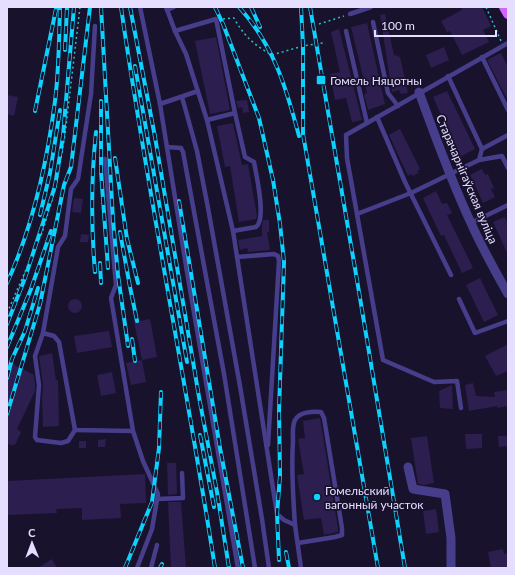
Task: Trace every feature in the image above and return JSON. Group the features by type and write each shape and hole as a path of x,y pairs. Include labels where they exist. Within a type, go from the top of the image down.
{"main road":[{"path":"504,7 508,14"}],"street":[{"name":"Старачарнігаўская вуліца","path":"419,92 450,175 471,223 508,294"},
{"path":"408,467 412,489 445,494 451,538 451,568"}],"lane":[{"path":"140,7 160,104 238,568"},
{"path":"174,7 167,9 186,54 207,120 233,231 277,514 284,520 295,525"},
{"path":"350,14 371,7"},
{"path":"175,31 216,19 235,113 246,157 254,162 261,210 259,225 256,227 233,231"},
{"path":"373,22 388,93 398,106"},
{"path":"43,333 54,336 59,342 75,430 68,441 61,443 37,440 35,437 39,385 35,356 43,333 58,247 64,236 71,189 78,179 91,94 95,26"},
{"path":"346,31 367,123"},
{"path":"461,408 457,381 434,382 383,360 347,158 346,134 377,118 419,92 506,44"},
{"path":"482,57 508,110"},
{"path":"448,76 482,149 479,160"},
{"path":"160,104 198,91"},
{"path":"182,97 197,151 208,208 250,448 269,568"},
{"path":"207,120 235,113"},
{"path":"377,118 405,182 412,193 451,275"},
{"path":"482,149 508,135"},
{"path":"167,148 181,148 183,152 224,374 255,568"},
{"path":"357,214 412,193 479,160 502,156 508,168"},
{"path":"105,159 116,285 111,298 133,431 143,461 158,494 152,529 137,568"},
{"path":"471,223 508,205"},
{"path":"237,257 274,254 278,256 279,261 268,455"},
{"path":"459,299 475,333 508,321"},
{"path":"298,543 335,538 342,535 326,424 321,412 300,415 296,418 294,424 292,459 295,525 301,568"},
{"path":"75,430 133,431"},
{"path":"157,499 183,498 182,473"},
{"path":"151,568 157,545"}],"path":[{"path":"7,313 42,233 56,187 65,135 80,7"},
{"path":"486,7 506,44"},
{"path":"319,24 350,14"},
{"path":"216,19 234,18 240,30 259,48 272,55 304,46 322,43"}],"building":[{"path":"461,7 482,7 491,26 483,30 489,42 462,55 450,31 447,32 441,21 462,10"},
{"path":"385,14 394,55 400,57 408,93 401,94 399,90 392,92 380,15"},
{"path":"367,23 385,104 368,110 364,94 367,93 351,27"},
{"path":"339,29 362,120 352,122 346,98 335,100 330,74 340,72 331,32"},
{"path":"216,37 230,110 210,114 195,41"},
{"path":"444,47 449,60 431,68 426,55"},
{"path":"501,53 508,67 508,101 487,60"},
{"path":"447,91 475,149 460,157 433,97"},
{"path":"7,95 18,97 14,116 7,114"},
{"path":"247,100 249,112 243,113 242,107 238,108 236,101"},
{"path":"233,123 242,165 248,164 257,216 256,219 239,222 230,166 225,167 217,126"},
{"path":"400,129 420,169 417,171 419,173 412,176 411,174 408,176 389,135"},
{"path":"482,169 485,175 488,174 494,188 491,189 495,197 483,203 470,175"},
{"path":"436,191 442,204 447,203 452,213 447,215 473,268 462,273 444,235 441,236 423,198"},
{"path":"74,198 83,199 81,213 72,212"},
{"path":"505,217 508,225 508,255 493,222"},
{"path":"263,220 269,220 269,232 267,232 270,250 248,252 247,248 240,250 238,240 262,236"},
{"path":"81,234 89,235 88,242 80,242"},
{"path":"480,278 498,315 484,322 466,285"},
{"path":"75,299 80,301 82,306 80,311 75,313 70,311 68,306 70,301"},
{"path":"150,319 157,357 142,360 134,322"},
{"path":"109,331 112,347 77,353 74,336"},
{"path":"508,344 508,371 496,376 485,356"},
{"path":"52,353 56,380 58,380 59,426 43,427 43,385 39,356"},
{"path":"142,360 146,382 131,385 126,363"},
{"path":"7,361 34,375 35,385 35,391 17,429 21,432 15,445 13,444 12,446 7,443"},
{"path":"112,372 116,393 101,396 97,375"},
{"path":"473,383 476,396 495,397 494,392 508,390 508,406 497,408 497,406 469,411 465,385"},
{"path":"452,385 453,409 440,408 439,391"},
{"name":"Гомельский вагонный участок","path":"320,418 338,528 338,532 324,535 321,518 304,520 297,475 304,474 298,439 305,438 303,421"},
{"path":"465,434 482,434 482,448 466,449"},
{"path":"427,436 434,483 424,485 418,484 411,438"},
{"path":"498,436 508,436 508,446 499,447"},
{"path":"106,439 105,447 98,447 98,440"},
{"path":"79,441 86,441 86,448 79,448"},
{"path":"167,463 176,463 177,494 168,495"},
{"path":"145,474 146,503 120,504 121,518 82,520 82,508 56,509 57,513 7,515 7,481"},
{"path":"168,502 181,502 186,568 171,568"},
{"path":"436,509 439,532 426,534 423,511"},
{"path":"503,549 504,554 508,553 508,568 491,568 488,552"},
{"path":"52,559 57,568 38,568"}],"railway":[{"path":"7,283 32,217 48,148 59,54 60,7"},
{"path":"65,50 67,7"},
{"path":"7,324 25,278 55,186 63,136 74,7"},
{"path":"7,414 40,304 64,185 71,167 90,7"},
{"path":"101,7 113,220 118,275 128,346"},
{"path":"121,7 143,148 215,568"},
{"path":"130,7 155,137 229,568"},
{"path":"215,7 259,118 273,180 280,224 284,262 279,411 280,476 277,514 279,560"},
{"path":"239,7 251,22 270,52 284,84 299,136"},
{"path":"251,7 260,27"},
{"path":"301,7 303,46 303,134 378,568"},
{"path":"310,7 405,568"},
{"path":"35,111 56,9"},
{"path":"135,66 187,362"},
{"path":"101,101 101,171 108,268"},
{"path":"40,215 50,173 60,110"},
{"path":"95,272 92,202 96,132"},
{"path":"115,158 127,239 138,283"},
{"path":"179,201 220,448 243,568"},
{"path":"7,347 31,289 51,231"},
{"path":"120,232 137,321"},
{"path":"100,263 101,283"},
{"path":"7,378 12,359 25,331 38,288"},
{"path":"132,339 135,361"},
{"path":"125,568 152,502 159,448 161,392"},
{"path":"200,435 214,507"},
{"path":"286,552 289,568"},
{"path":"160,568 162,564"}],"place":[{"name":"Гомель Няцотны","path":"321,80"},
{"name":"Гомельский вагонный участок","path":"317,497"}]}
